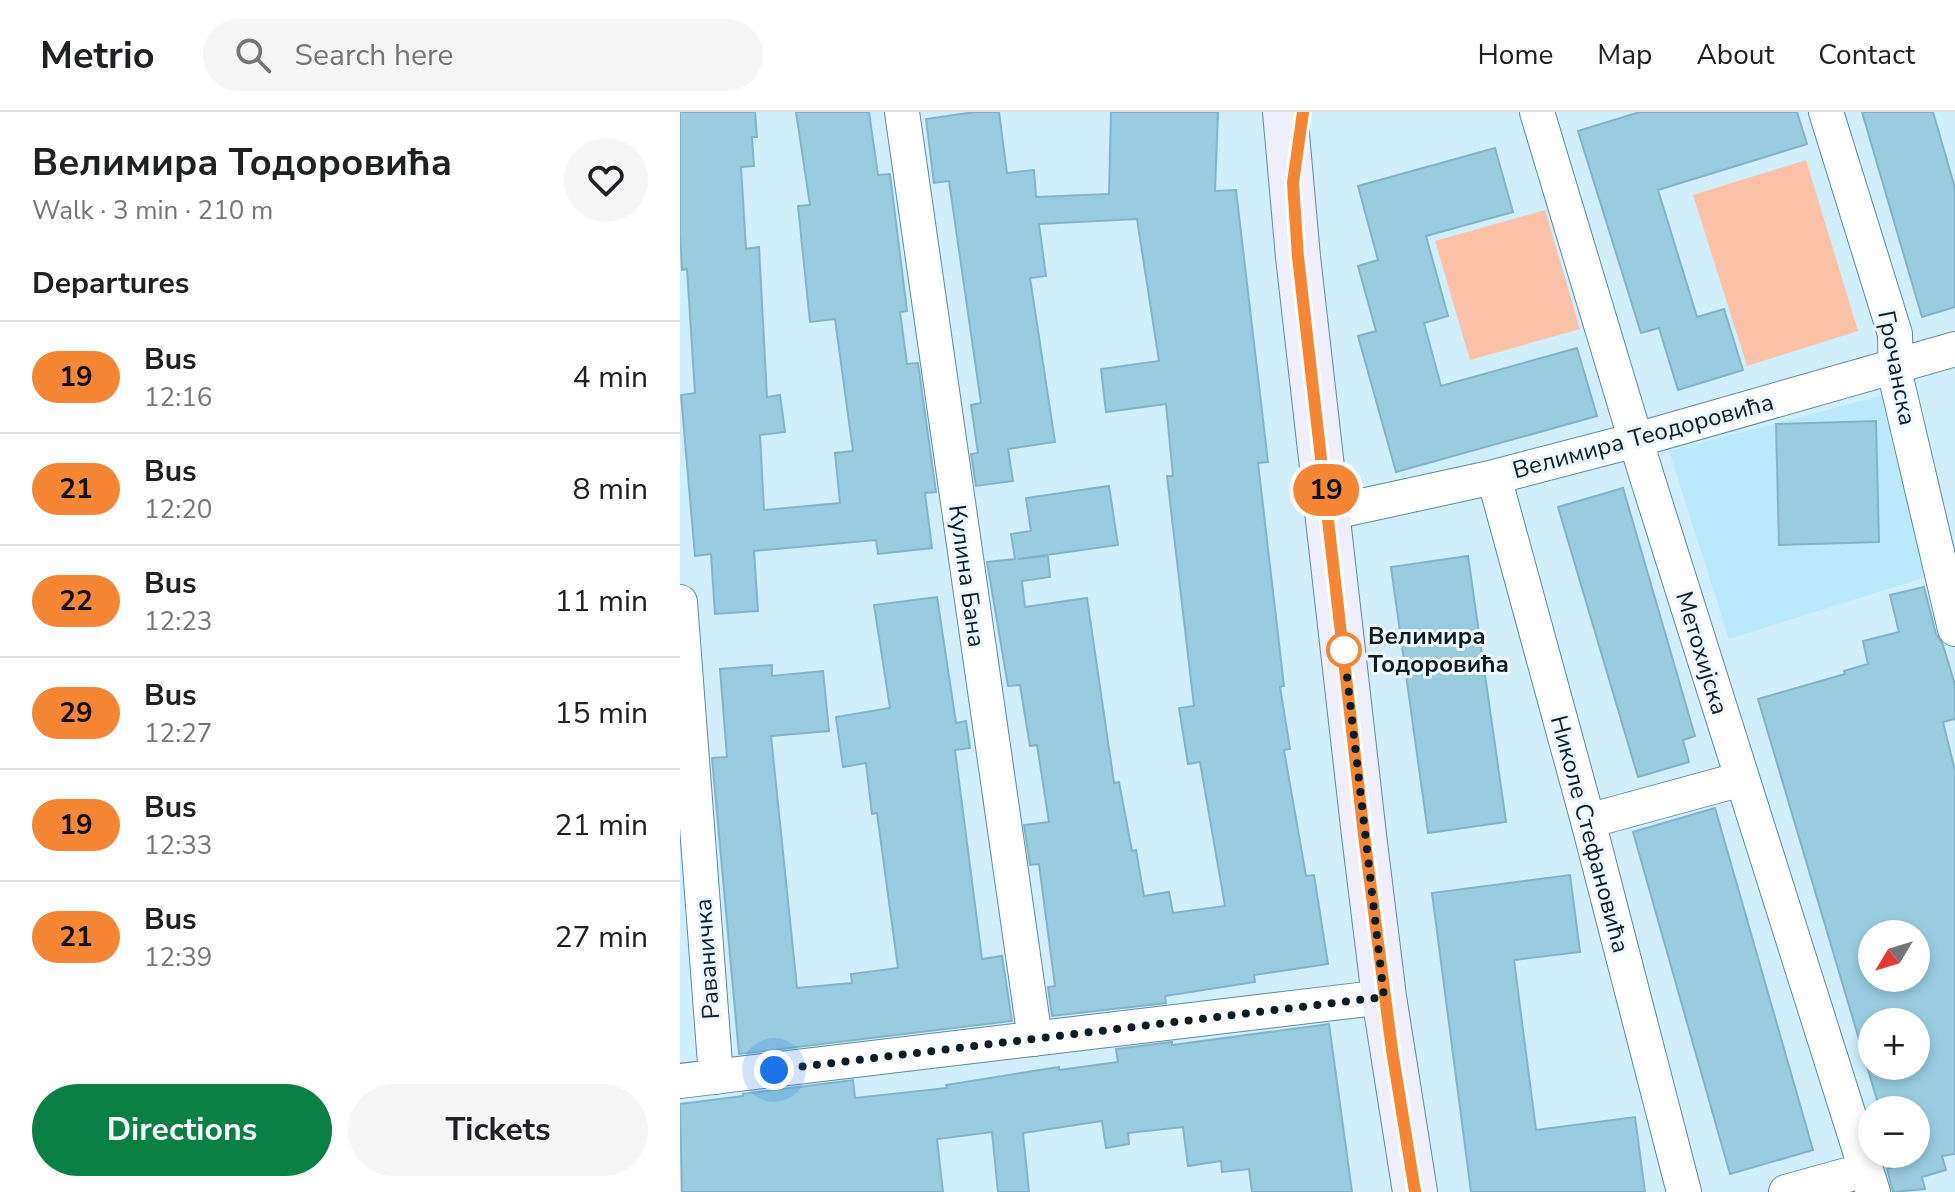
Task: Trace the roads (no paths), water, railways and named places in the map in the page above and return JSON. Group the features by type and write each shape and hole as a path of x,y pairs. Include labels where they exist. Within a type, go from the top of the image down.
{"main road":[{"path":"1285,112 1298,257 1384,997 1415,1192"},
{"path":"1293,183 1303,112"}],"street":[{"name":"Кулина Бана","path":"902,112 1035,1039"},
{"name":"Метохијска","path":"1537,112 1863,1176"},
{"name":"Грочанска","path":"1826,112 1895,334 1895,365 1955,629"},
{"name":"Велимира Теодоровића","path":"1329,513 1494,477 1636,440 1955,349"},
{"name":"Николе Стефановића","path":"1494,477 1588,821 1684,1192"},
{"name":"Раваничка","path":"680,602 716,1077"},
{"path":"1588,821 1742,779"},
{"path":"680,1081 1384,997"},
{"path":"1786,1192 1863,1176"}],"place":[{"name":"Велимира Тодоровића","path":"1344,650"}]}
